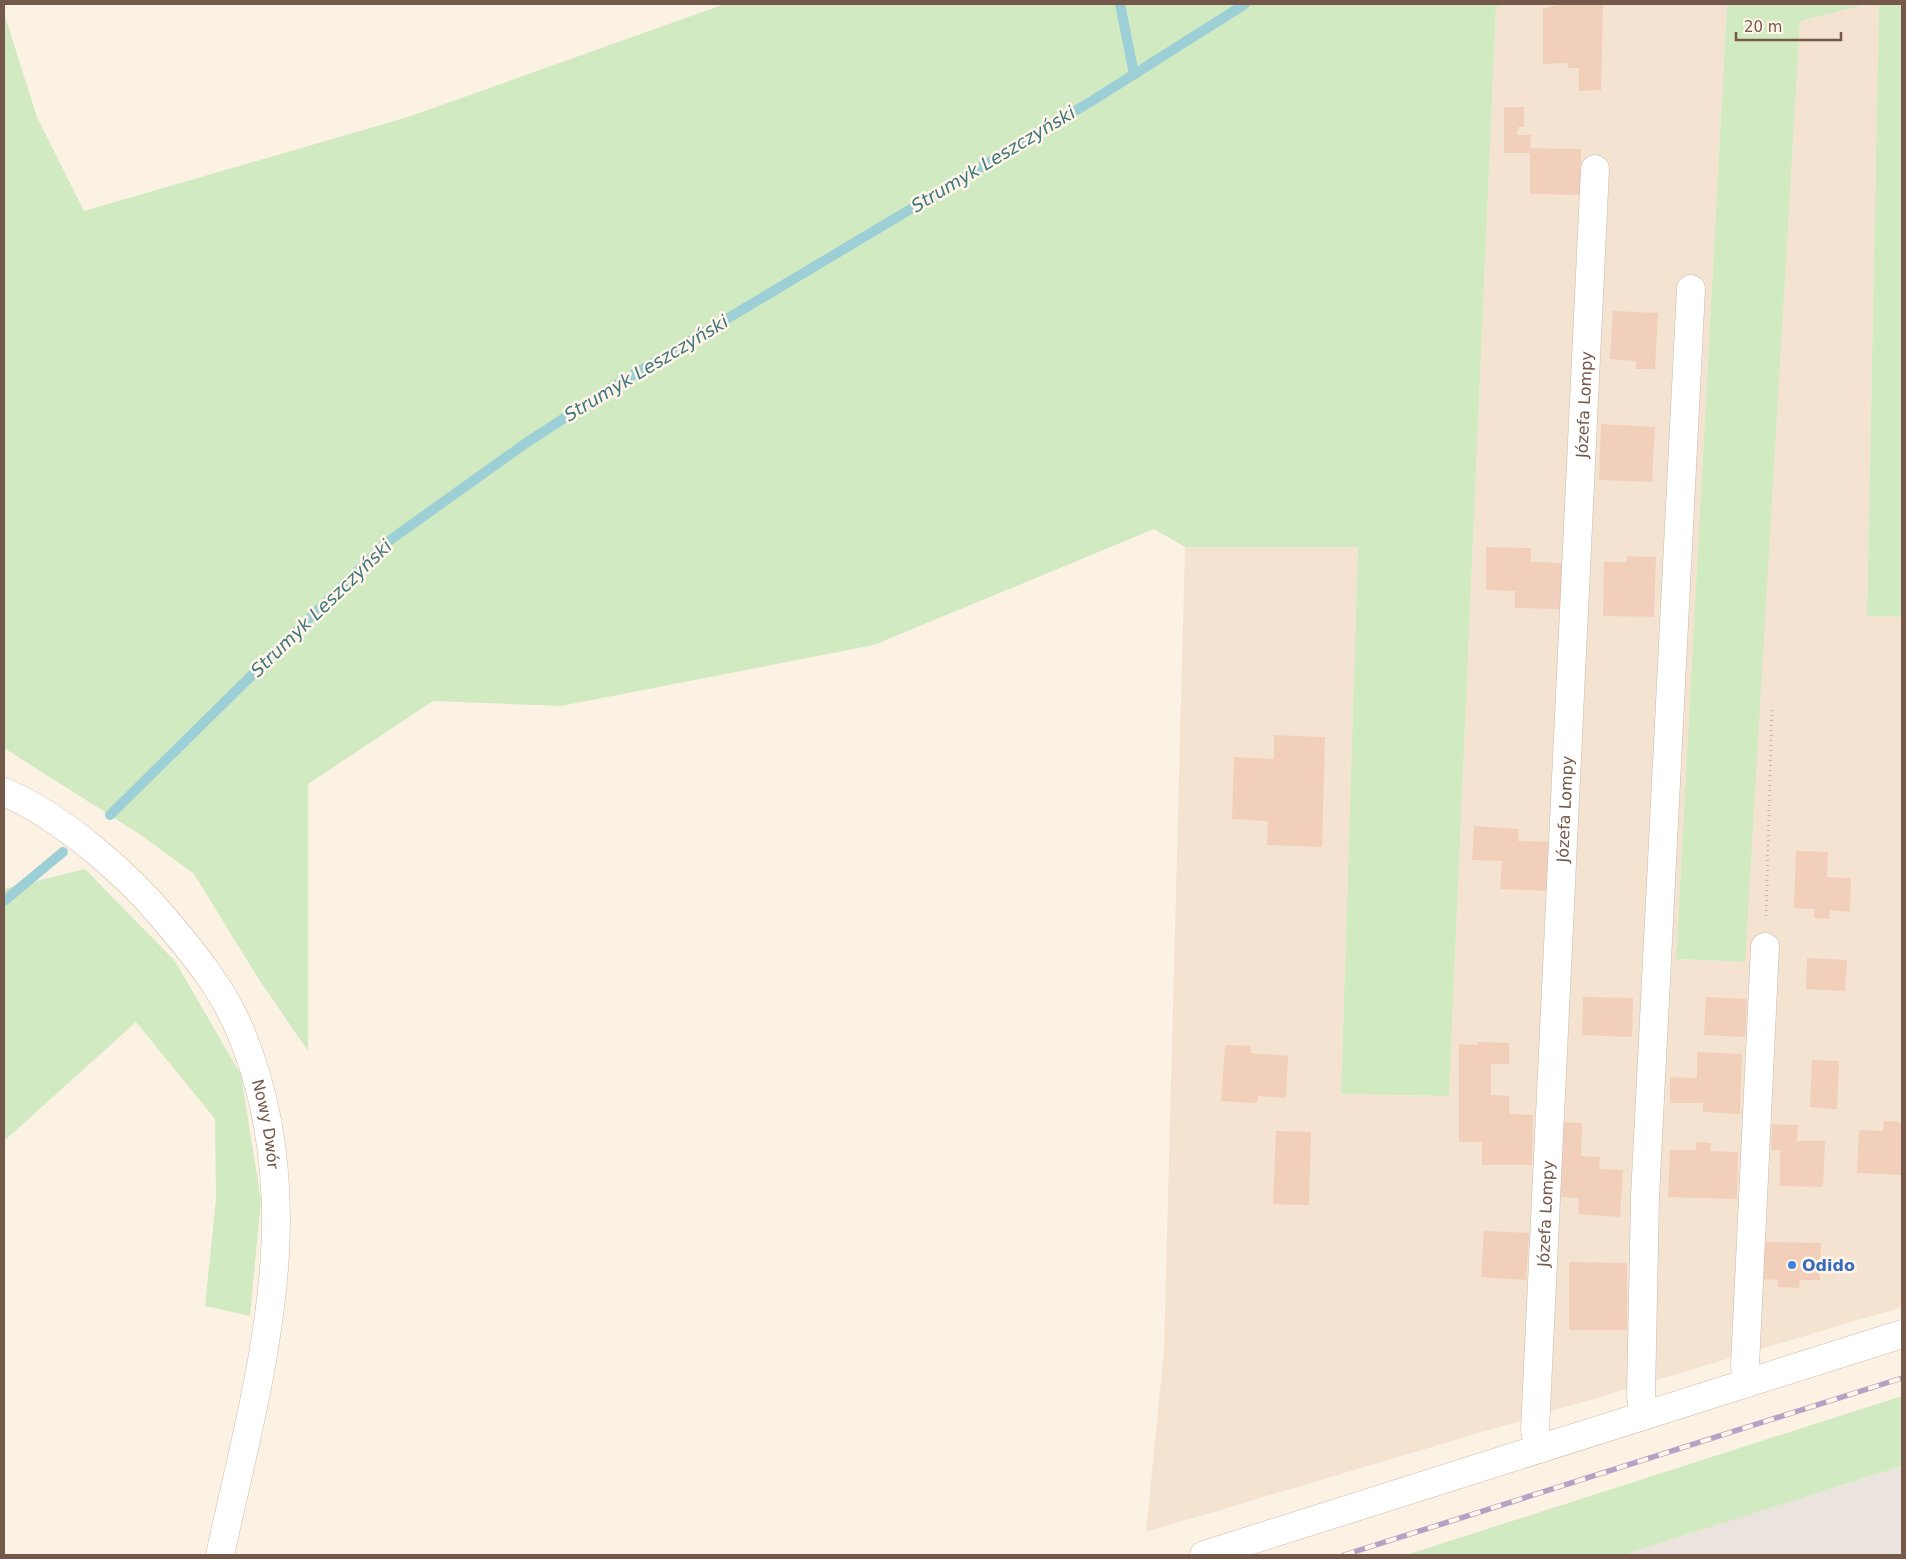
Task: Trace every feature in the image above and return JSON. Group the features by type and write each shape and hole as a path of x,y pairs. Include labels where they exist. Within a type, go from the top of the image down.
{"street":[{"name":"Józefa Lompy","path":"1539,1449 1536,1420 1595,169"},
{"path":"1644,1416 1641,1396 1645,1197 1691,289"},
{"name":"Nowy Dwór","path":"4,792 55,821 107,861 153,904 216,985 239,1027 254,1070 273,1159 278,1234 275,1272 260,1372 220,1555"},
{"path":"1747,1384 1745,1366 1765,947"},
{"path":"1204,1555 1902,1334"}],"path":[{"path":"1765,947 1772,706"}],"shaded area":[{"path":"1508,4 1727,4 1676,959 1744,962 1800,21 1868,4 1879,4 1867,615 1902,617 1902,1307 1146,1532 1164,1350 1185,547 1358,547 1341,1094 1449,1096 1496,6"},
{"path":"1902,1466 1902,1555 1623,1555"}],"green space":[{"path":"725,4 1508,4 1496,7 1449,1096 1341,1094 1358,547 1185,547 1154,529 874,645 561,706 433,701 308,784 308,1051 258,978 194,874 141,835 4,748 4,13 37,117 84,211 408,117"},
{"path":"1727,4 1868,4 1800,21 1745,962 1676,959"},
{"path":"1879,4 1902,4 1902,617 1867,616"},
{"path":"85,869 175,961 241,1075 261,1200 250,1316 205,1306 216,1199 215,1119 136,1022 4,1141 4,889"},
{"path":"1902,1396 1902,1466 1623,1555 1406,1555"}],"building":[{"path":"1560,4 1603,4 1601,90 1579,91 1579,68 1568,68 1568,63 1543,64 1543,9"},
{"path":"1504,107 1524,107 1524,127 1518,127 1517,135 1531,135 1530,148 1581,149 1581,195 1530,194 1530,153 1504,153"},
{"path":"1613,311 1658,313 1655,369 1636,369 1636,361 1610,359"},
{"path":"1601,424 1655,427 1652,482 1599,480"},
{"path":"1486,547 1531,548 1531,562 1562,563 1561,609 1515,608 1515,591 1486,590"},
{"path":"1627,556 1656,557 1654,617 1603,616 1604,562 1627,562"},
{"path":"1274,735 1325,737 1322,847 1267,845 1268,821 1232,819 1234,757 1274,759"},
{"path":"1474,826 1519,829 1518,841 1552,842 1549,891 1500,889 1502,861 1472,860"},
{"path":"1796,851 1828,852 1827,877 1851,878 1850,912 1830,910 1829,919 1814,918 1814,909 1794,908"},
{"path":"1807,958 1847,960 1845,991 1806,989"},
{"path":"1583,997 1633,998 1632,1037 1582,1035"},
{"path":"1706,997 1747,999 1745,1037 1704,1035"},
{"path":"1478,1042 1509,1043 1509,1064 1491,1064 1491,1095 1509,1096 1509,1114 1533,1115 1532,1165 1482,1165 1482,1142 1459,1142 1459,1044 1477,1045"},
{"path":"1225,1045 1251,1046 1250,1053 1288,1056 1286,1098 1258,1096 1257,1103 1221,1101"},
{"path":"1697,1052 1742,1054 1740,1114 1703,1112 1703,1103 1670,1103 1670,1077 1697,1078"},
{"path":"1812,1060 1839,1061 1837,1109 1810,1107"},
{"path":"1884,1121 1902,1122 1902,1175 1857,1173 1859,1130 1883,1131"},
{"path":"1562,1122 1582,1123 1581,1156 1600,1157 1599,1169 1623,1170 1620,1217 1578,1214 1579,1198 1558,1197"},
{"path":"1772,1124 1798,1125 1797,1141 1825,1141 1823,1187 1780,1186 1780,1150 1771,1150"},
{"path":"1276,1131 1311,1132 1309,1205 1273,1204"},
{"path":"1696,1142 1711,1143 1710,1151 1738,1152 1737,1199 1668,1197 1670,1150 1696,1150"},
{"path":"1484,1231 1529,1233 1526,1280 1481,1277"},
{"path":"1762,1242 1821,1243 1820,1280 1800,1280 1799,1288 1778,1287 1778,1280 1761,1279"},
{"path":"1569,1262 1627,1263 1627,1330 1569,1330"}],"waterway":[{"path":"1120,4 1134,74"},
{"name":"Strumyk Leszczyński","path":"110,815 386,543 526,443 606,391 1095,99 1245,4"},
{"name":"Strumyk Leszczyński","path":"4,901 63,852"}],"railway":[{"path":"1344,1555 1902,1378"}],"place":[{"name":"Odido","path":"1792,1265"}]}
